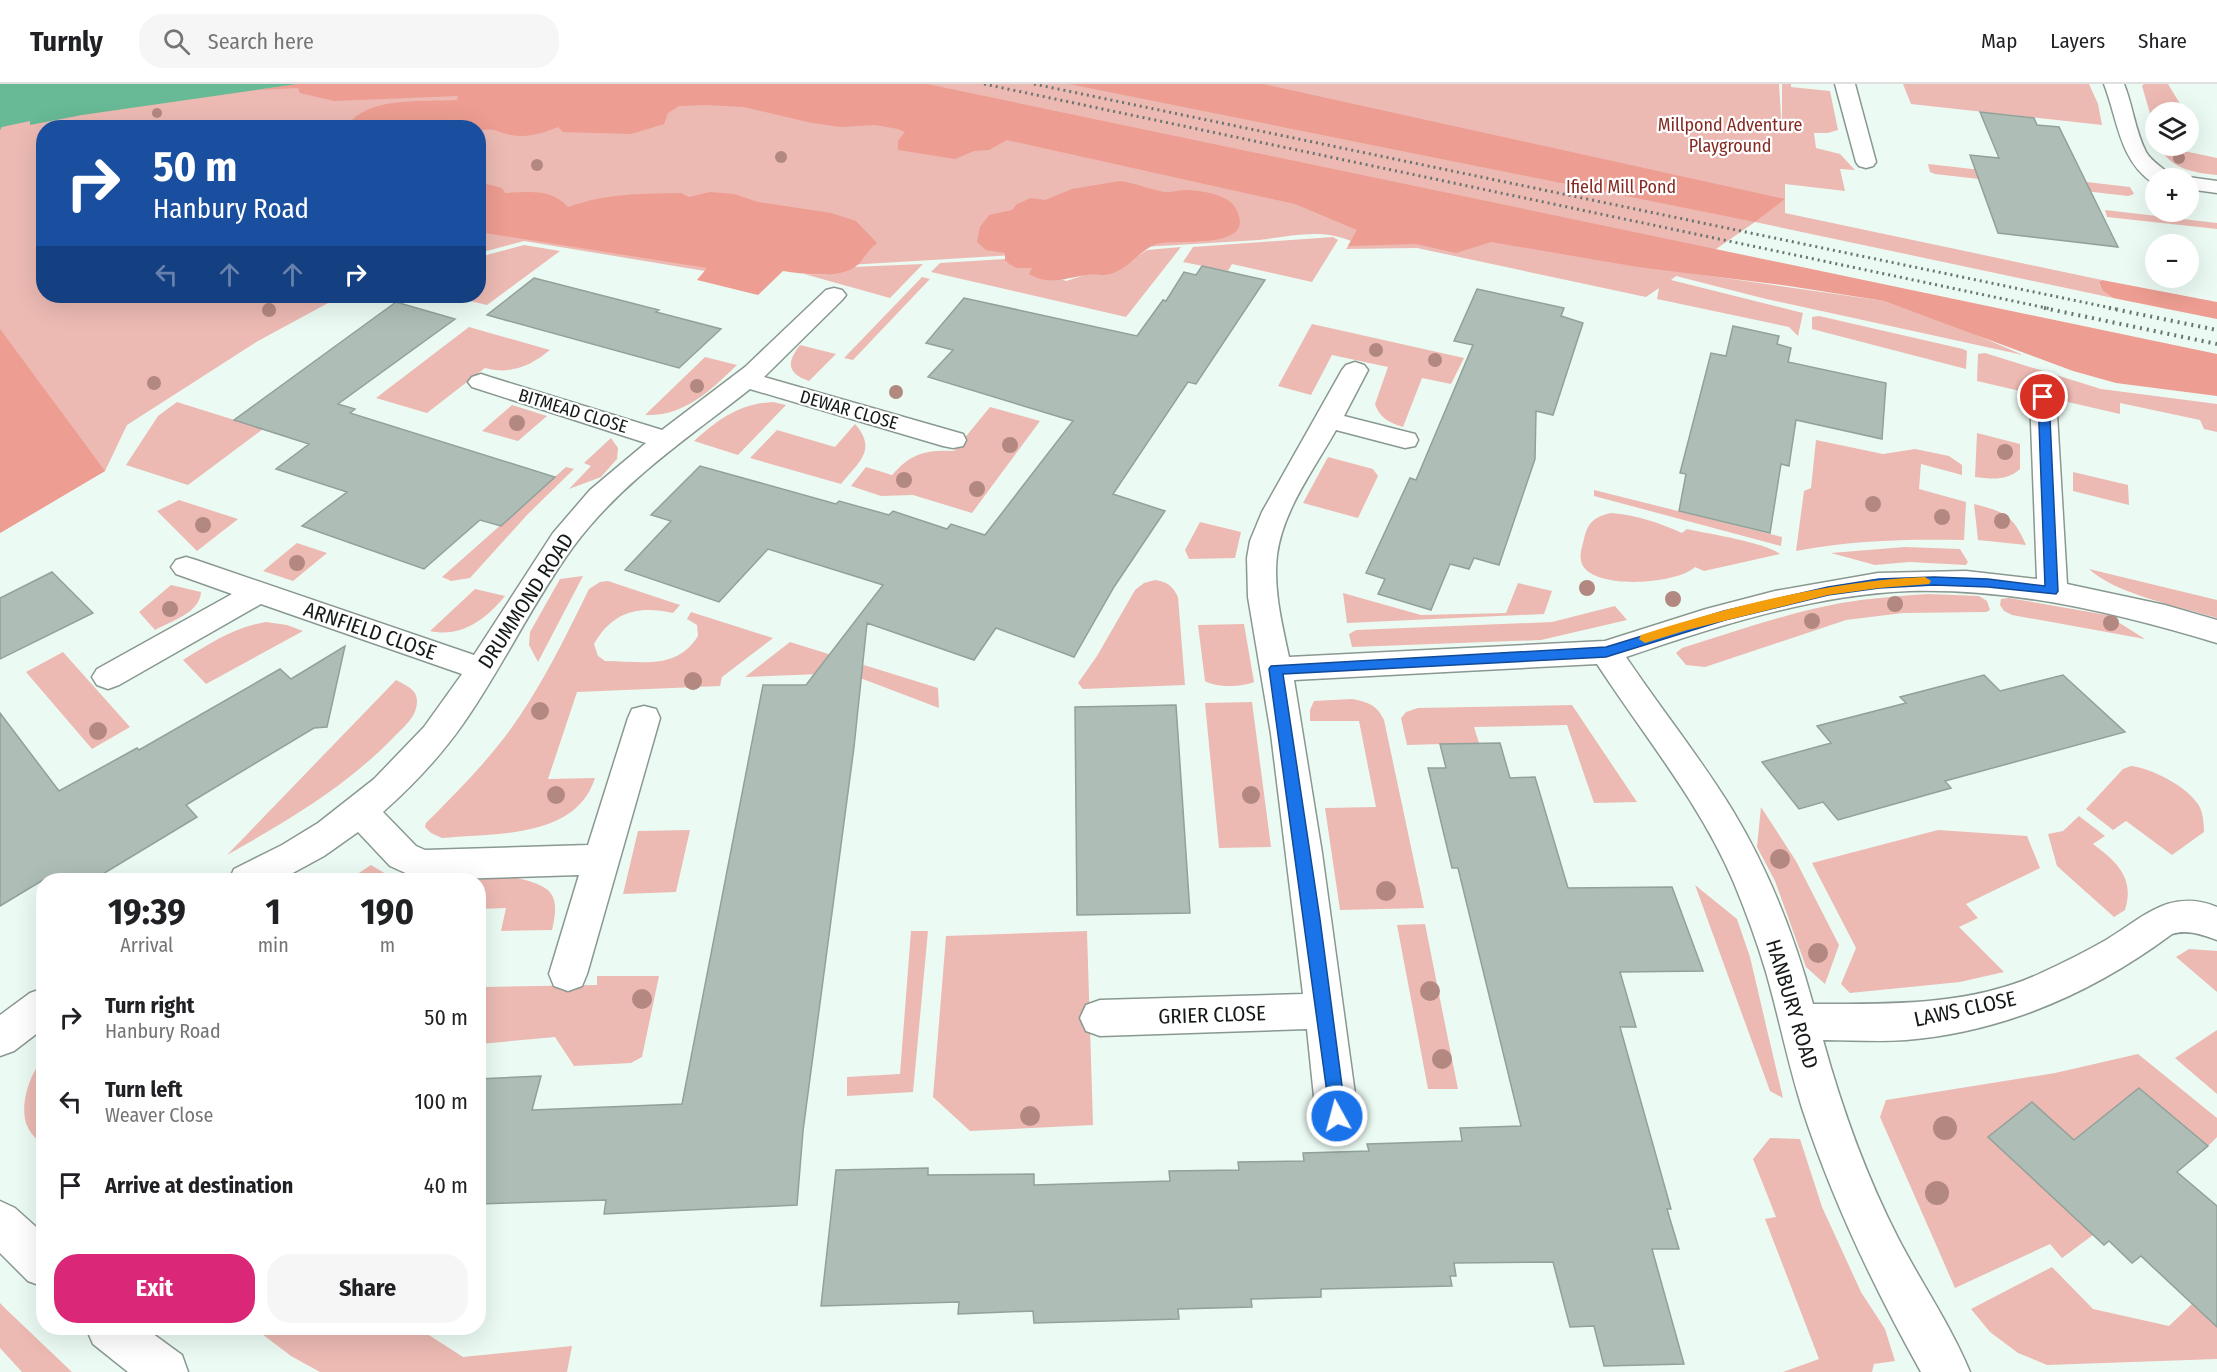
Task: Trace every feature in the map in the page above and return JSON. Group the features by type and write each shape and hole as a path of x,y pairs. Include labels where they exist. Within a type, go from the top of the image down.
{"street":[{"path":"1845,84 1866,162"},
{"path":"2114,84 2130,138 2146,168"},
{"path":"2199,185 2217,187"},
{"name":"DRUMMOND ROAD","path":"260,873 311,846 361,812 408,767 450,717 549,559 583,516 625,473 665,440 745,381 834,295"},
{"path":"1337,1116 1325,1011 1276,669 1264,602 1262,570 1265,542 1282,504 1355,370"},
{"name":"DEWAR CLOSE","path":"745,381 953,440"},
{"name":"BITMEAD CLOSE","path":"481,382 665,440"},
{"path":"2043,397 2052,591"},
{"path":"1329,420 1405,440"},
{"name":"ARNFIELD CLOSE","path":"186,567 481,669"},
{"path":"1276,669 1606,652 1724,616 1828,591 1879,583 1934,581 1988,583 2052,591 2134,609 2217,632"},
{"path":"108,677 259,592"},
{"name":"HANBURY ROAD","path":"1606,652 1632,694 1668,740 1698,784 1750,879 1777,947 1828,1126 1853,1191 1884,1259 1947,1372"},
{"path":"568,974 644,718"},
{"path":"361,812 395,850 421,865 600,860"},
{"name":"LAWS CLOSE","path":"1799,1022 1906,1023 1987,1009 2050,988 2120,951 2159,923 2179,916 2202,917 2217,924"},
{"path":"0,1038 36,1011"},
{"name":"GRIER CLOSE","path":"1100,1018 1325,1011"},
{"path":"0,1223 36,1257"},
{"path":"118,1335 165,1372"}],"green space":[{"name":"Ifield Mill Pond","path":"0,84 1779,84 1782,133 1782,84 1791,84 1791,87 1830,91 1838,130 1814,133 1816,148 1840,154 1855,170 1840,169 1845,191 1785,184 1785,213 2102,280 2099,284 2102,290 2113,298 1755,222 1683,272 1884,301 1965,330 2023,355 1766,299 1676,276 1671,280 1803,313 1798,336 1789,327 1657,299 1659,288 1646,297 1417,248 1346,249 1351,241 1317,234 1259,240 717,273 524,241 486,251 486,120 36,120 36,303 328,303 258,341 127,425 105,471 0,533"},
{"path":"297,84 927,84 2217,354 2217,396 2116,383 2073,371 1884,301 1789,286 1638,267 1491,242 1456,253 1416,244 1348,246 1357,230 1295,204 1007,140 989,150 974,151 955,159 898,150 898,141 905,132 898,129 875,125 841,127 812,123 744,107 706,105 679,106 668,113 664,124 631,134 563,132 558,127 523,136 486,130 486,120 352,120 356,116 382,105 397,102 457,100 458,96 334,101 300,93 298,88 257,90"},
{"path":"1069,84 1263,84 1785,199 1755,222"},
{"path":"1903,84 2089,84 2098,104 2102,125 1911,104"},
{"path":"2144,84 2168,84 2179,102 2147,102 2142,86"},
{"path":"2199,154 2217,158 2217,175 2199,173 2199,168 2183,168 2166,156"},
{"path":"1928,164 2130,187 2134,194 2128,196 1935,174 1930,172"},
{"path":"1120,181 1164,192 1187,190 1214,194 1232,204 1240,223 1235,232 1225,237 1194,242 1156,244 1122,269 1110,274 1058,280 1037,278 1029,274 1032,268 1016,268 1005,261 1005,253 986,250 977,242 980,227 989,215 1012,210 1017,204 1031,198 1045,200 1072,189"},
{"path":"486,184 502,188 505,193 547,194 568,207 624,195 681,193 689,197 710,192 734,194 758,202 831,213 856,221 877,243 855,267 847,271 836,274 802,274 783,271 758,295 697,280 707,268 486,233"},
{"path":"2105,210 2145,215 2145,221 2107,217"},
{"path":"2199,221 2217,223 2217,229 2153,222"},
{"path":"1333,237 1338,240 1312,282 1232,264 1228,271 1183,262 1193,247"},
{"path":"524,245 560,251 487,305 479,303 486,303 486,255"},
{"path":"1181,247 1126,317 931,272 940,263 1005,259 1006,262 1033,268 1066,281 1085,275 1110,274 1147,250"},
{"path":"923,264 890,298 804,274 822,275 852,267"},
{"path":"922,277 930,279 853,360 844,358"},
{"path":"2102,280 2217,302 2217,319 2113,298 2102,290 2099,283"},
{"path":"1819,316 1963,349 1967,351 1966,369 1812,329 1812,317"},
{"path":"1312,324 1464,358 1451,384 1422,378 1403,427 1385,419 1375,404 1388,367 1332,355 1311,395 1278,386"},
{"path":"469,327 550,350 535,361 519,368 494,370 485,368 427,413 376,398"},
{"path":"0,329 105,471 0,533"},
{"path":"800,345 836,354 809,381 796,374 791,366"},
{"path":"1985,353 2101,389 2217,404 2217,432 2204,429 2200,420 2120,403 2120,414 1977,381 1978,354"},
{"path":"705,357 737,365 707,392 684,407 672,412 645,415"},
{"path":"177,402 263,429 188,485 126,465 158,416"},
{"path":"773,402 786,405 738,455 694,441 712,426 740,409"},
{"path":"512,405 547,416 518,441 482,431"},
{"path":"990,407 1040,421 972,513 913,495 881,496 851,486 866,467 892,475 906,462 920,454 954,451"},
{"path":"855,424 862,433 865,449 859,463 841,484 750,458 777,430 835,447"},
{"path":"1977,433 2020,444 2020,469 2005,477 1993,479 1975,477"},
{"path":"611,438 618,448 617,459 601,477 569,489 591,466 584,463"},
{"path":"1816,440 1883,454 1915,449 1949,456 1962,465 1962,475 1921,464 1919,489 1966,502 1964,540 1880,541 1838,544 1796,551 1804,491 1811,488"},
{"path":"1328,457 1373,469 1378,476 1358,518 1303,503"},
{"path":"566,467 574,469 528,514 470,578 451,581 442,577"},
{"path":"2073,472 2128,485 2129,505 2073,491"},
{"path":"1594,490 1782,537 1781,546 1594,496"},
{"path":"179,500 238,519 197,551 157,511"},
{"path":"1974,504 2007,516 2017,527 2026,545 1978,540"},
{"path":"1611,513 1648,520 1682,533 1687,529 1750,542 1780,554 1704,571 1695,567 1686,573 1656,580 1638,582 1604,579 1591,574 1583,566 1581,552 1590,524 1600,516"},
{"path":"1200,522 1241,532 1235,558 1189,559 1185,550"},
{"path":"297,543 327,553 293,581 263,571"},
{"path":"1905,547 1960,549 1968,562 1966,565 1909,562 1875,565 1831,553"},
{"path":"2089,569 2217,600 2217,618 2131,593 2100,578"},
{"path":"583,576 538,662 529,645 530,632 560,579"},
{"path":"1155,580 1169,585 1178,597 1185,685 1083,689 1078,683 1097,656 1135,590 1144,583"},
{"path":"608,581 680,605 673,613 637,611 618,618 601,633 594,644 598,656 605,661 657,662 679,655 698,636 697,625 687,619 691,612 773,638 722,677 720,686 577,692 548,779 595,778 585,798 570,812 552,822 508,833 442,838 431,833 425,827 426,823 486,760 529,702 589,589 600,582"},
{"path":"1518,583 1552,591 1544,614 1347,623 1343,593 1421,615 1506,613"},
{"path":"171,585 201,592 199,599 196,606 184,616 155,630 139,612"},
{"path":"475,589 505,596 490,612 472,625 453,632 430,631"},
{"path":"1928,594 1979,596 1987,601 1990,610 1986,612 1903,613 1846,620 1705,667 1686,665 1676,653 1682,648 1821,607 1895,596"},
{"path":"2009,598 2107,615 2145,639 2012,615 2004,611 2000,605 2001,599"},
{"path":"1615,606 1627,620 1541,640 1352,647 1349,634 1356,630 1552,622"},
{"path":"266,622 287,625 303,631 206,684 183,660 233,632"},
{"path":"1244,624 1254,682 1229,686 1205,681 1198,625"},
{"path":"790,642 938,688 939,708 847,673 745,677"},
{"path":"63,652 130,727 92,749 26,672"},
{"path":"396,680 415,693 417,701 415,712 405,726 355,773 335,788 227,855"},
{"path":"1352,699 1371,705 1384,720 1424,908 1340,910 1325,808 1376,807 1359,721 1310,721 1310,710 1314,701"},
{"path":"1252,702 1271,847 1219,848 1205,703"},
{"path":"1572,705 1637,802 1594,803 1567,725 1474,727 1479,743 1407,745 1401,718 1406,712 1418,708"},
{"path":"2131,766 2158,774 2192,797 2200,807 2204,832 2172,855 2126,821 2113,830 2086,809 2123,769"},
{"path":"1761,807 1796,861 1839,945 1825,984 1806,967 1775,881 1757,847"},
{"path":"2079,816 2105,836 2093,844 2110,857 2126,880 2128,889 2125,910 2114,917 2057,866 2048,834 2063,831"},
{"path":"690,830 676,892 623,894 638,831"},
{"path":"1938,830 2027,836 2040,868 1966,904 1978,918 1959,927 2004,972 1960,982 1850,993 1841,984 1856,948 1812,863"},
{"path":"371,865 384,873 359,873"},
{"path":"517,878 545,888 554,899 552,930 501,931 506,908 486,909 486,879"},
{"path":"1695,885 1737,919 1750,957 1783,1098 1770,1091"},
{"path":"1425,924 1458,1089 1428,1089 1397,925"},
{"path":"911,931 928,931 913,1092 847,1096 847,1077 900,1074"},
{"path":"1087,931 1093,1125 970,1131 933,1097 946,936"},
{"path":"2189,949 2217,951 2217,992 2176,957"},
{"path":"597,976 659,976 642,1057 631,1063 574,1066 555,1037 486,1043 486,987 597,985"},
{"path":"2217,1030 2217,1094 2175,1058"},
{"path":"2138,1054 2217,1118 2217,1137 2208,1146 2139,1088 2074,1140 2093,1235 2062,1258 2050,1244 1955,1288 1880,1117 1886,1100 2055,1073"},
{"path":"36,1068 36,1138 27,1126 24,1115 27,1089"},
{"path":"1770,1138 1800,1139 1822,1207 1861,1292 1885,1329 1895,1361 1874,1364 1872,1372 1783,1372 1819,1359 1765,1219 1776,1217 1753,1159"},
{"path":"2052,1267 2093,1309 2169,1326 2192,1304 2217,1327 2217,1359 2047,1365 2018,1353 1990,1332 1971,1309"},
{"path":"0,1303 72,1372 22,1372 0,1348"},
{"path":"263,1335 429,1335 463,1357 572,1346 567,1372 320,1372 291,1356"}],"shaded area":[{"path":"0,84 297,84 56,120 36,120 36,124 30,125 30,121 2,127 0,130"}],"building":[{"path":"1980,112 2034,118 2037,125 2059,127 2118,247 1998,233 1970,155 1999,158"},
{"path":"1202,266 1265,280 1196,384 1188,382 1113,494 1165,511 1114,587 1074,657 996,628 974,660 867,623 854,747 803,1131 797,1205 604,1214 606,1200 486,1204 486,1079 541,1076 532,1110 682,1104 763,685 806,685 883,585 768,549 719,602 625,570 671,521 651,515 700,466 836,504 839,501 889,515 893,511 947,529 951,524 985,535 1073,421 928,377 953,350 926,343 964,298 1137,336 1163,300 1166,301 1184,272 1196,275"},
{"path":"534,278 659,310 656,312 721,329 679,368 487,315"},
{"path":"1477,289 1564,308 1561,316 1583,323 1553,415 1536,411 1535,459 1499,565 1474,558 1469,569 1450,564 1431,610 1378,594 1385,579 1366,573 1410,478 1416,480 1473,345 1454,341"},
{"path":"395,303 399,303 455,319 338,404 355,409 350,413 555,477 501,526 480,520 424,569 302,526 347,492 276,469 309,444 234,420"},
{"path":"1733,326 1779,336 1777,344 1791,348 1788,362 1886,383 1882,439 1796,420 1789,466 1781,464 1770,533 1679,511 1686,474 1680,473 1711,353 1726,356"},
{"path":"52,572 93,613 0,659 0,598"},
{"path":"345,646 327,727 314,728 186,805 197,817 105,873 36,873 36,884 0,906 0,713 59,791 137,748 139,750 280,669 291,679"},
{"path":"1984,675 2000,691 2063,675 2125,732 1945,781 1951,788 1838,820 1823,802 1799,809 1762,762 1831,743 1817,726 1906,703 1900,697"},
{"path":"1176,705 1190,913 1077,915 1075,707"},
{"path":"1500,743 1510,778 1535,777 1568,888 1672,887 1703,971 1620,972 1636,1027 1620,1027 1671,1209 1667,1209 1679,1249 1652,1249 1684,1364 1604,1366 1594,1326 1570,1327 1553,1262 1454,1263 1456,1276 1450,1276 1452,1286 1321,1289 1321,1297 1251,1299 1252,1307 1178,1309 1179,1319 1034,1323 1033,1311 958,1314 959,1302 821,1306 836,1170 928,1168 928,1175 1034,1174 1034,1185 1170,1181 1169,1171 1239,1170 1238,1162 1304,1161 1303,1153 1369,1151 1367,1144 1462,1141 1460,1128 1521,1126 1458,868 1452,868 1428,768 1446,768 1440,744"},
{"path":"2139,1088 2208,1146 2177,1172 2217,1206 2217,1327 2141,1256 2132,1263 2109,1241 2104,1245 1988,1137 2032,1102 2074,1140"}],"railway":[{"path":"984,84 2051,309"},
{"path":"1034,84 2116,309"},
{"path":"2044,308 2217,344"},
{"path":"2109,308 2217,330"}],"slow traffic":[{"path":"1645,639 1724,616 1828,591 1879,583 1925,581"}],"route":[{"path":"1337,1116 1325,1011 1276,669 1606,652 1724,616 1828,591 1879,583 1934,581 1988,583 2052,591 2043,397"}],"park label":[{"name":"Millpond Adventure Playground","path":"1730,135"}]}
